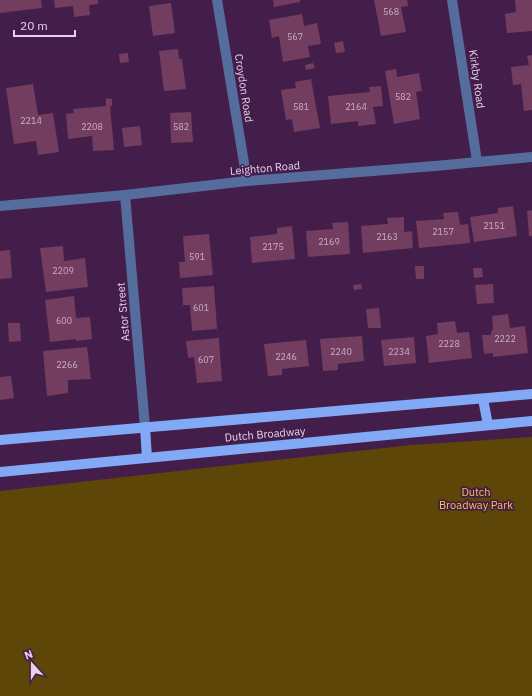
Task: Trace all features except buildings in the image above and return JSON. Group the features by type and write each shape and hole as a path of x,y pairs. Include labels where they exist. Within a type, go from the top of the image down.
{"main road":[{"name":"Dutch Broadway","path":"0,440 532,394"},
{"path":"483,399 488,425"},
{"name":"Dutch Broadway","path":"0,472 532,421"},
{"path":"145,427 148,458"}],"street":[{"name":"Croydon Road","path":"217,0 247,181"},
{"name":"Kirkby Road","path":"452,0 477,161"},
{"name":"Leighton Road","path":"0,206 125,195 247,181 532,157"},
{"name":"Astor Street","path":"125,195 145,427"}],"green space":[{"name":"Dutch Broadway Park","path":"532,437 532,696 0,696 0,491 411,445"}]}
